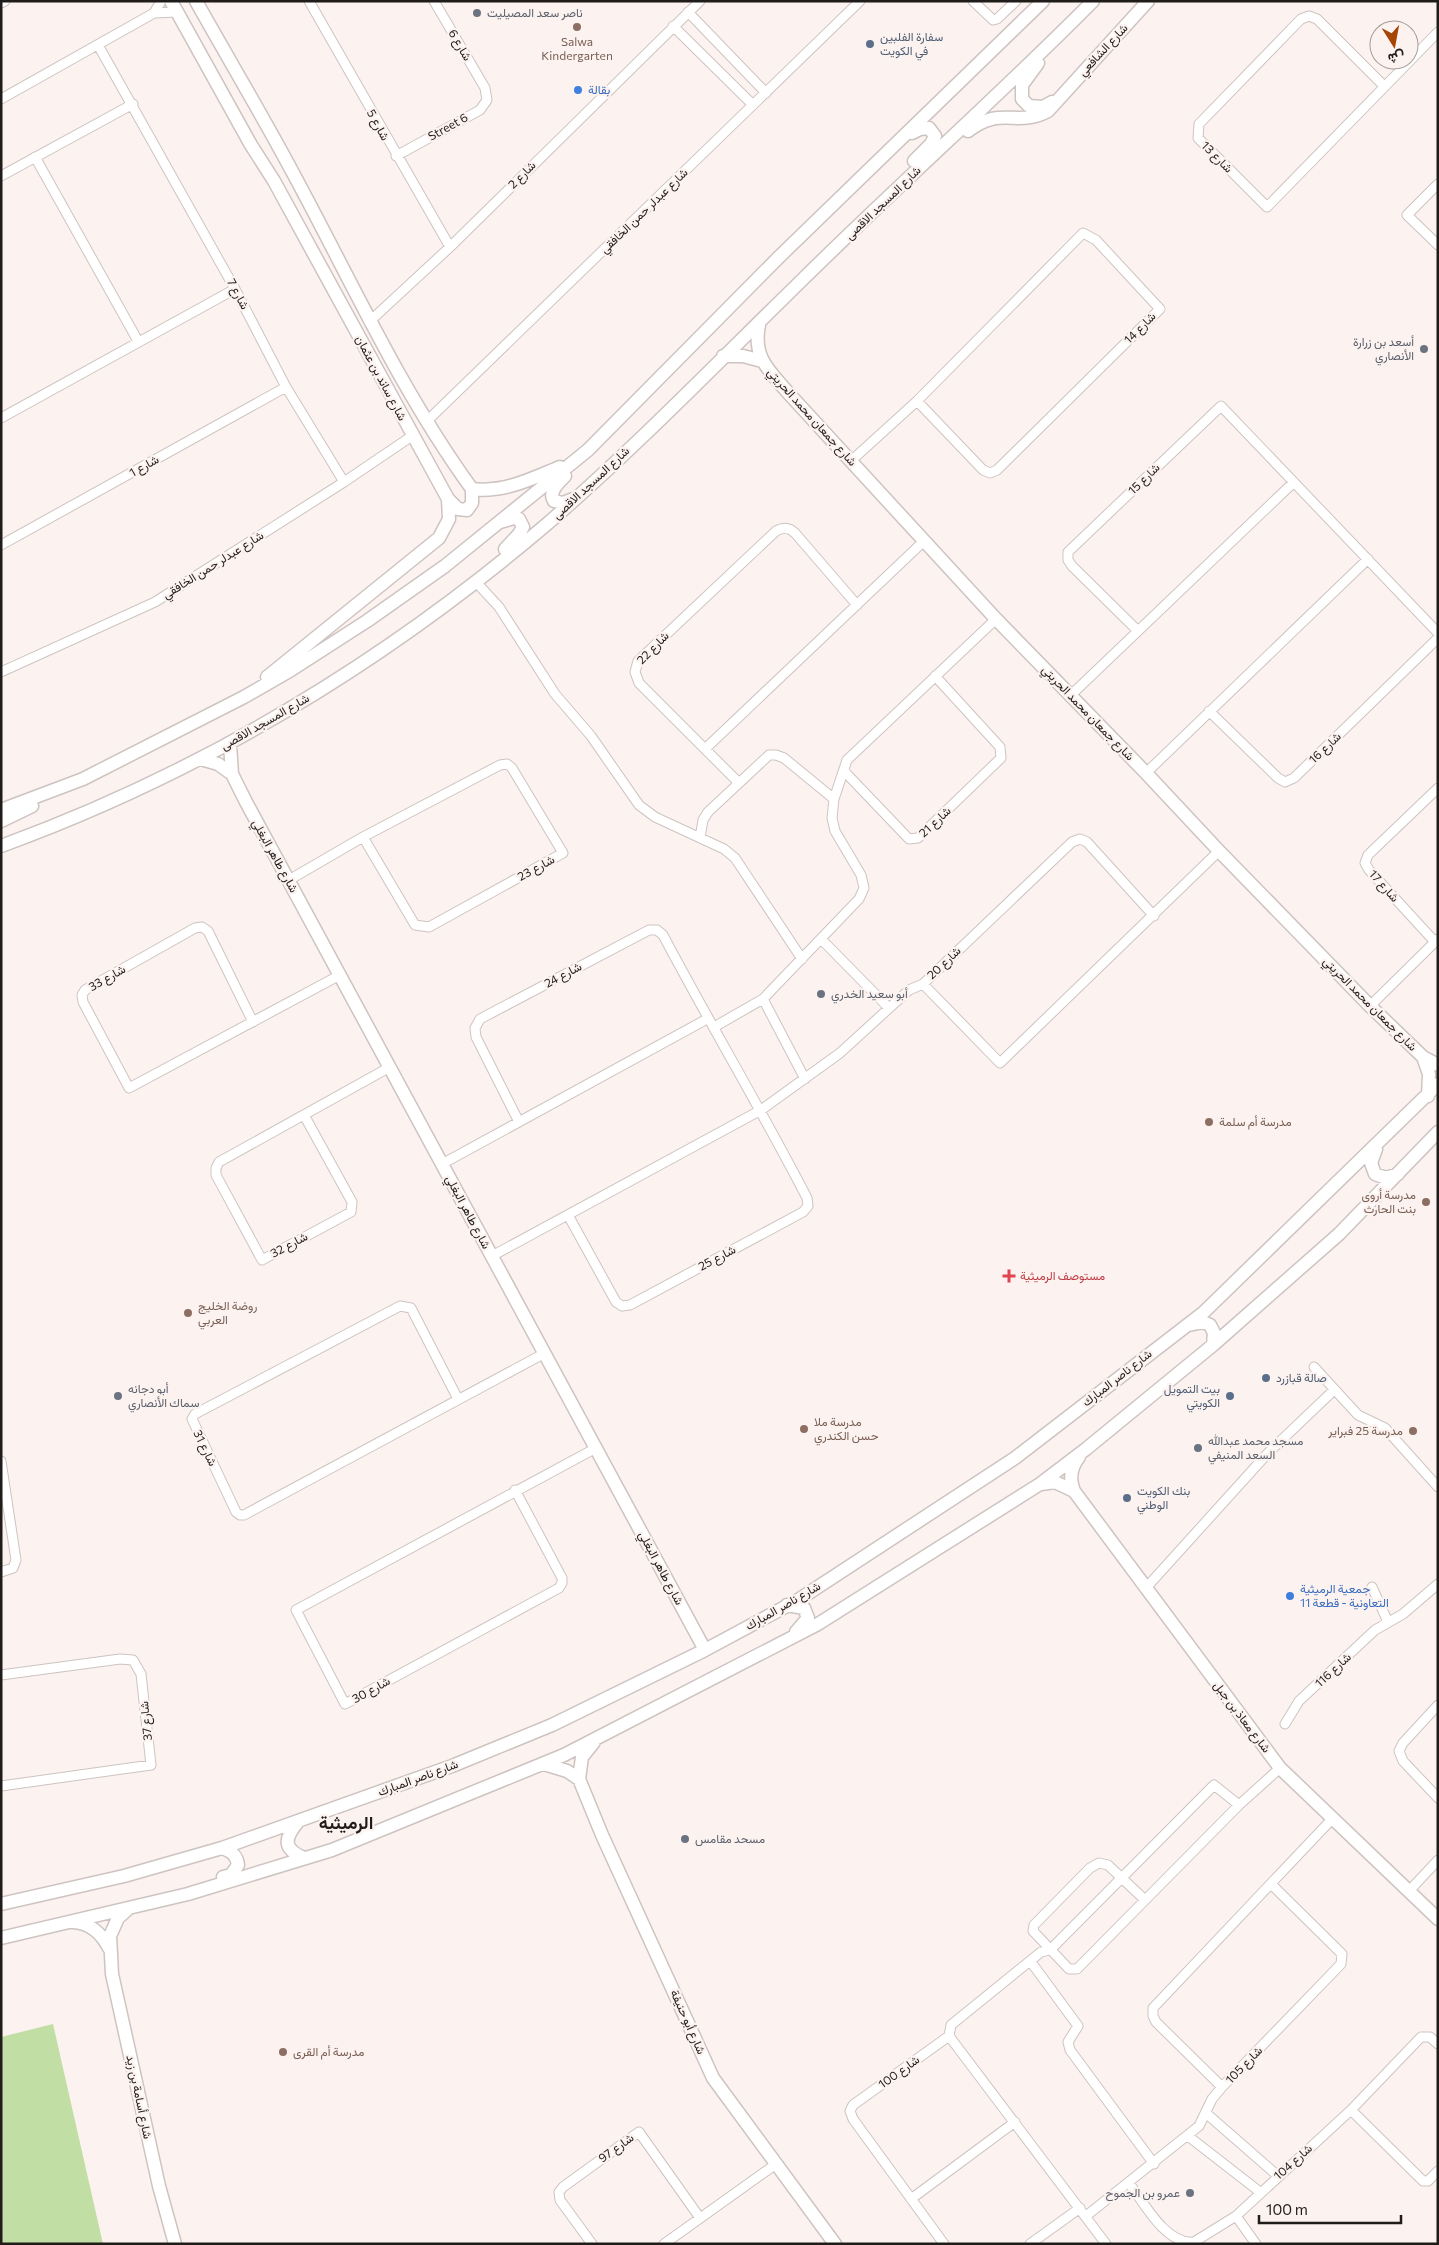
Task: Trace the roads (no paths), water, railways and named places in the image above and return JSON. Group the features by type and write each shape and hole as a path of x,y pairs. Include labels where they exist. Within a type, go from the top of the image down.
{"street":[{"path":"1,3 5,1"},
{"path":"154,13 161,1"},
{"name":"شارع ساند بن عثمان","path":"196,1 293,172 369,322 445,452 472,489"},
{"name":"شارع 5","path":"309,1 396,156 450,247"},
{"name":"شارع 6","path":"434,1 485,88"},
{"name":"شارع 2","path":"369,322 450,247 700,1"},
{"name":"شارع عبدلر حمن الخافقي","path":"427,420 860,1"},
{"path":"973,1 993,20 997,19 1016,1"},
{"name":"شارع المسجد الاقصى","path":"1,846 38,832 201,759 230,744 367,661 478,579 574,499 723,356 759,325 1093,1"},
{"name":"شارع الشافعي","path":"916,171 977,124 1004,116 1024,119 1037,117 1048,112 1058,98 1148,1"},
{"path":"574,499 558,503 552,498 552,491 650,384 904,138 1040,2"},
{"path":"1,99 154,13 174,6"},
{"name":"شارع ساند بن عثمان","path":"174,6 251,145 274,181 448,499"},
{"path":"688,12 766,93"},
{"name":"شارع 13","path":"1384,86 1317,19 1309,16 1301,19 1199,124 1198,138 1267,207 1438,32"},
{"path":"673,26 752,105"},
{"name":"شارع الشافعي","path":"1055,39 1022,85 1022,99 1029,106 1043,107 1058,98"},
{"name":"شارع 7","path":"98,45 133,104 235,289 286,387 344,482"},
{"name":"Street 6","path":"396,156 480,110 487,100 485,88"},
{"path":"1,176 133,104"},
{"path":"857,228 872,203 932,144 935,136 929,128 920,129 904,138"},
{"path":"251,145 260,146 268,143 272,135"},
{"path":"35,157 138,342"},
{"path":"274,181 278,175 285,171 293,172"},
{"path":"1438,184 1406,215 1438,245"},
{"name":"شارع 14","path":"852,460 917,401 1083,233 1096,240 1160,309 996,470 990,472 983,470 917,401"},
{"path":"1,418 235,289"},
{"name":"شارع جمعان محمد الحريتي","path":"759,325 757,343 762,361 791,396 852,460 996,619 1071,695 1219,852 1370,1006 1424,1057 1438,1065"},
{"name":"شارع جمعان محمد الحريتي","path":"723,356 742,356 762,361"},
{"name":"شارع 1","path":"1,545 286,387"},
{"name":"شارع 15","path":"1138,631 1072,566 1068,560 1068,552 1221,406 1368,559"},
{"name":"شارع عبدلر حمن الخافقي","path":"1,672 155,602 344,482 412,436"},
{"path":"1,821 244,697 291,670 367,621 445,566 588,450"},
{"path":"448,499 458,509 466,510 472,503 472,489 486,491 505,488 572,463"},
{"path":"1071,695 1294,482"},
{"path":"244,697 297,651 439,538 449,519 448,499"},
{"path":"496,524 514,518 519,519 523,527 478,579 499,607 555,694 591,736 630,795 655,817 724,849 735,858 802,959"},
{"name":"شارع 22","path":"705,749 639,684 635,668 638,661 776,531 789,528 857,605"},
{"path":"738,782 705,749 925,540"},
{"path":"1146,774 1368,559 1438,633"},
{"path":"714,1027 763,1000 860,899 864,888 861,875 835,831 832,818 834,799 847,760 996,619"},
{"name":"شارع 16","path":"1209,711 1278,778 1285,782 1294,778 1438,638"},
{"name":"شارع 21","path":"844,771 909,839 913,840 918,838 1001,758 1000,747 935,676"},
{"name":"شارع طاهر البغلي","path":"230,744 232,774 705,1650"},
{"path":"700,838 706,814 764,758 776,755 784,758 834,799"},
{"path":"201,759 218,764 232,774"},
{"name":"شارع 23","path":"289,880 363,837 500,765 507,764 512,768 563,853 430,926 422,927 415,925 363,837"},
{"path":"1,810 83,779"},
{"name":"شارع 17","path":"1370,1006 1436,940 1365,864 1368,855 1438,788"},
{"path":"1,838 38,832"},
{"name":"شارع 20","path":"1154,916 1087,842 1080,839 1072,842 923,984 1000,1063 1154,916 1219,852"},
{"name":"شارع 33","path":"253,1022 208,931 202,927 195,928 85,990 82,995 83,1002 129,1088 253,1022 340,975"},
{"name":"شارع 24","path":"519,1122 476,1037 475,1028 480,1019 649,930 657,930 663,935 707,1019 714,1027 736,1064"},
{"path":"821,939 889,1008"},
{"path":"492,1256 761,1110 840,1053 909,990 923,984"},
{"path":"763,1000 805,1079"},
{"path":"442,1164 707,1019"},
{"name":"شارع جمعان محمد الحريتي","path":"1424,1057 1429,1074 1428,1096"},
{"name":"شارع 25","path":"568,1216 616,1302 622,1306 630,1305 803,1212 808,1206 807,1198 736,1064"},
{"name":"شارع 32","path":"304,1115 352,1202 353,1208 351,1212 262,1260 216,1175 216,1168 219,1162 390,1067"},
{"name":"شارع ناصر المبارك","path":"1,1904 124,1876 222,1848 452,1766 543,1729 705,1650 788,1605 1015,1458 1203,1313 1428,1096 1438,1084"},
{"path":"1,1938 188,1894 332,1850 544,1764 595,1740 826,1619 1040,1484 1086,1449 1213,1345 1339,1234 1438,1132"},
{"path":"1378,1144 1371,1158 1373,1172 1382,1178 1399,1174"},
{"name":"شارع 31","path":"458,1398 411,1308 406,1305 400,1306 195,1414 192,1419 240,1515 244,1515 458,1398 545,1353"},
{"path":"1185,1325 1203,1322 1210,1325 1214,1333 1213,1345"},
{"path":"1314,1367 1360,1417 1373,1420 1385,1428 1438,1487"},
{"path":"1145,1589 1276,1444 1334,1390"},
{"name":"شارع 30","path":"515,1490 562,1578 562,1584 559,1588 346,1704 296,1610 515,1490 596,1448"},
{"path":"1074,1491 1071,1474 1073,1465 1086,1449"},
{"path":"1,1461 16,1560 13,1568 1,1572"},
{"path":"1040,1484 1055,1482 1074,1491"},
{"name":"شارع معاذ بن جبل","path":"1074,1491 1145,1589 1280,1768 1438,1919"},
{"name":"شارع 116","path":"1285,1724 1299,1702 1375,1630 1403,1614 1438,1584"},
{"path":"1372,1588 1388,1622"},
{"path":"788,1605 804,1608 808,1618 793,1636"},
{"name":"شارع 37","path":"1,1675 120,1659 133,1660 141,1674 151,1765 1,1786"},
{"path":"1438,1705 1403,1743 1399,1751 1403,1760 1438,1798"},
{"path":"544,1764 567,1771 579,1779 582,1757 595,1740"},
{"path":"1145,1900 1104,1863 1099,1863 1090,1868 1033,1927 1035,1934 1069,1969 1076,1969 1145,1900 1239,1805 1280,1768"},
{"name":"شارع أبو حنيفة","path":"579,1779 602,1835 713,2078 835,2244"},
{"path":"1106,2244 949,2036 951,2025 1041,1952 1050,1950 1214,1785 1239,1805"},
{"name":"شارع 105","path":"1271,1884 1342,1954 1343,1962 1222,2088 1156,2022 1153,2016 1153,2008 1333,1818"},
{"path":"297,1822 290,1831 287,1843 292,1851 304,1858"},
{"path":"188,1894 195,1886 230,1875 236,1870 238,1865 236,1856 222,1848"},
{"path":"1409,1891 1438,1860"},
{"name":"شارع أسامة بن زيد","path":"128,1908 115,1923 110,1936 109,1948 116,1995 159,2186 175,2244"},
{"path":"70,1922 91,1927 102,1936 109,1948"},
{"path":"1031,1962 1078,2026 1068,2042 1068,2047 1154,2164"},
{"name":"شارع 100","path":"944,2244 852,2119 850,2111 853,2106 949,2036"},
{"name":"شارع 104","path":"1129,2183 1166,2233 1180,2242 1194,2242 1236,2216 1351,2110 1421,2037 1430,2037 1438,2044"},
{"path":"1030,2244 1129,2183 1154,2164 1203,2121 1212,2099 1222,2088"},
{"path":"1351,2110 1423,2181 1428,2180 1438,2171"},
{"path":"1206,2114 1278,2176"},
{"path":"911,2199 1015,2122"},
{"name":"شارع 97","path":"592,2244 560,2200 559,2192 563,2187 639,2132 700,2218"},
{"path":"1188,2136 1260,2192"},
{"path":"664,2244 776,2164"},
{"path":"1236,2216 1256,2244"}],"place":[{"name":"ناصر سعد المصيليت","path":"477,13"},
{"name":"Salwa Kindergarten","path":"577,27"},
{"name":"سفارة الفلبين في الكويت","path":"870,44"},
{"name":"بقالة","path":"578,90"},
{"name":"أسعد بن زرارة الأنصاري","path":"1424,349"},
{"name":"أبو سعيد الخدري","path":"821,994"},
{"name":"مدرسة أم سلمة","path":"1209,1122"},
{"name":"مدرسة أروى بنت الحارث","path":"1426,1202"},
{"name":"مستوصف الرميثية","path":"1009,1276"},
{"name":"روضة الخليج العربي","path":"188,1313"},
{"name":"صالة قبازرد","path":"1266,1378"},
{"name":"أبو دجانه سماك الأنصاري","path":"118,1396"},
{"name":"بيت التمويل الكويتي","path":"1230,1396"},
{"name":"مدرسة ملا حسن الكندري","path":"804,1429"},
{"name":"مدرسة 25 فبراير","path":"1413,1431"},
{"name":"مسجد محمد عبدالله السعد المنيفي","path":"1198,1448"},
{"name":"بنك الكويت الوطني","path":"1127,1498"},
{"name":"جمعية الرميثية التعاونية - قطعة 11","path":"1290,1596"},
{"name":"مسحد مقامس","path":"685,1839"},
{"name":"مدرسة أم القرى","path":"283,2052"},
{"name":"عمرو بن الجموح","path":"1190,2193"}],"district":[{"name":"الرميثية","path":"346,1823"}]}
